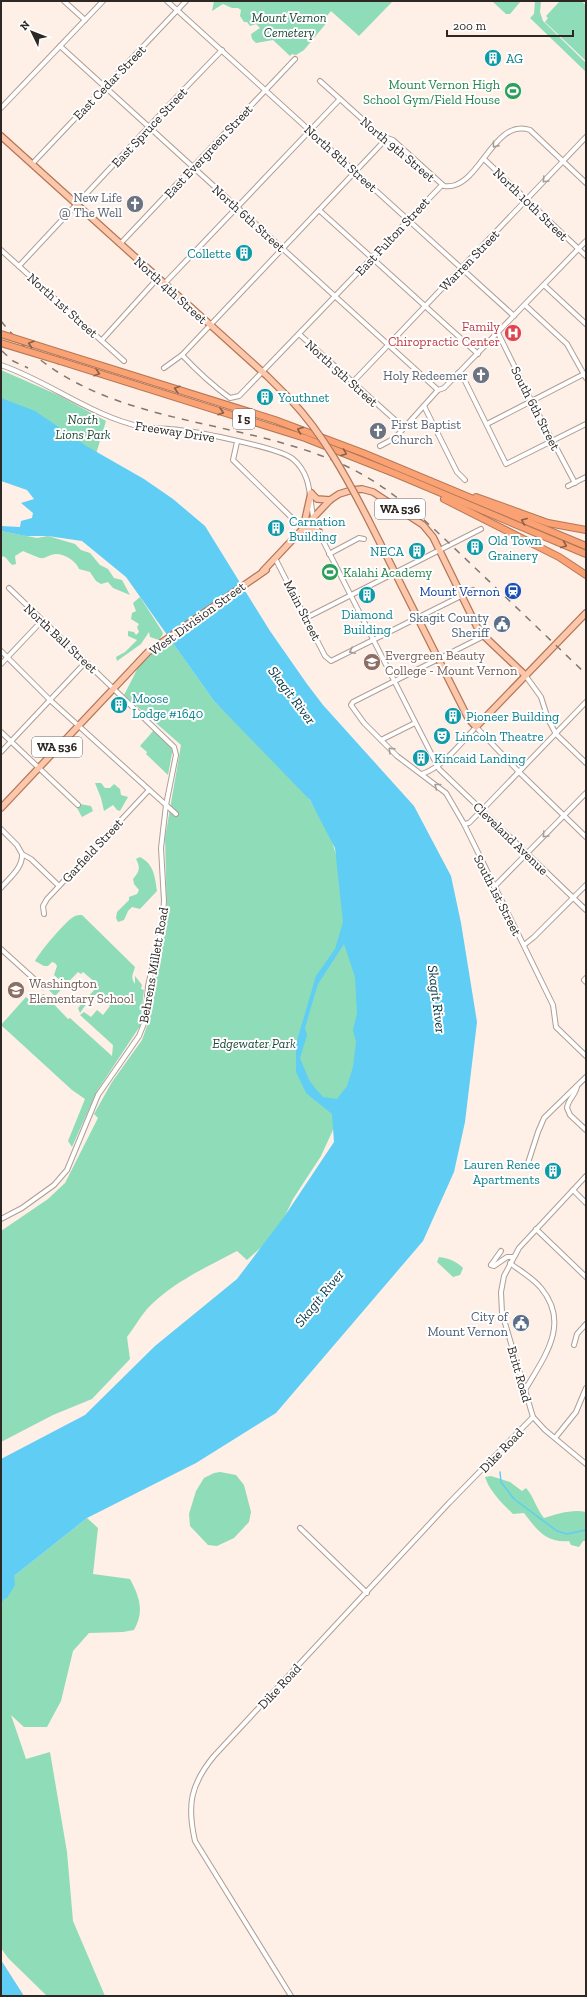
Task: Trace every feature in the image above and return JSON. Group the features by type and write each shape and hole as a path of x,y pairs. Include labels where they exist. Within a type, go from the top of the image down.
{"highway":[{"name":"I 5","path":"1,334 237,408 363,453 586,546"},
{"name":"I 5","path":"1,343 304,438 586,554"},
{"path":"363,453 403,466 478,497 548,523 586,530"},
{"path":"424,487 439,497 559,558 586,576"}],"main road":[{"name":"North 4th Street","path":"1,136 210,324 262,372 302,412 330,454 368,519 468,718 476,727"},
{"name":"WA 536","path":"330,500 339,494 362,489 373,492 423,525 433,537 440,550 477,627 484,636 525,676"},
{"path":"311,493 317,499 330,500"},
{"path":"311,493 303,529 319,532"},
{"name":"West Division Street","path":"262,572 330,500"},
{"name":"West Division Street","path":"1,808 148,652 262,572 276,560 285,548"},
{"path":"476,727 586,613"}],"street":[{"path":"64,1 85,20"},
{"path":"1,108 103,1"},
{"name":"North 8th Street","path":"167,1 514,316"},
{"name":"East Cedar Street","path":"32,164 186,1"},
{"name":"North 6th Street","path":"60,46 438,390"},
{"name":"East Spruce Street","path":"19,266 148,126 222,50"},
{"name":"East Evergreen Street","path":"120,244 295,59"},
{"name":"North 9th Street","path":"320,81 381,136 393,140 442,184"},
{"path":"164,284 340,99"},
{"path":"442,184 447,186 456,185 484,159 506,133 518,128 526,128 532,132 586,182"},
{"name":"Warren Street","path":"352,383 586,137"},
{"path":"164,368 182,355 387,138"},
{"name":"North 10th Street","path":"484,159 586,256"},
{"name":"East Fulton Street","path":"182,355 207,381 233,398 242,393 442,184"},
{"path":"319,210 478,354"},
{"path":"380,446 395,438 438,390 444,388 478,354 586,241"},
{"name":"North 1st Street","path":"1,250 124,361"},
{"path":"102,340 158,278"},
{"path":"544,285 586,324"},
{"path":"488,424 585,375 567,344 525,305"},
{"name":"South 6th Street","path":"498,333 532,402 575,483"},
{"name":"North 5th Street","path":"299,334 404,428"},
{"name":"Freeway Drive","path":"1,365 21,372 112,419 144,427 180,430 237,442 279,452 292,458 304,471 311,493 313,518"},
{"path":"458,373 464,379 488,424 506,464 553,442 586,424"},
{"path":"424,406 457,472 465,480"},
{"path":"237,442 233,460 295,521"},
{"path":"568,486 586,477"},
{"path":"313,518 329,554 437,766"},
{"path":"306,618 481,529"},
{"path":"329,554 356,539 364,539"},
{"name":"Main Street","path":"276,560 325,656 330,660 333,660 373,640"},
{"name":"North Ball Street","path":"9,588 114,687 174,747 176,755"},
{"path":"373,640 473,590"},
{"path":"1,664 37,626"},
{"path":"484,636 351,704 364,723 397,756 422,774 437,766 476,727 519,772 586,837"},
{"path":"1,652 50,700 176,814"},
{"path":"1,752 82,666"},
{"path":"525,676 541,697 548,719 556,734 586,763"},
{"path":"464,824 469,823 482,810 586,702"},
{"path":"381,740 415,723"},
{"path":"1,732 78,805"},
{"name":"Behrens Millett Road","path":"1,1219 22,1208 54,1185 67,1170 98,1095 139,1036 145,1021 148,986 162,924 164,901 161,848 166,806 176,755"},
{"name":"Cleveland Avenue","path":"437,766 586,910"},
{"name":"South 1st Street","path":"422,774 446,793 451,800 553,1005 556,1027 586,1056"},
{"name":"Garfield Street","path":"44,914 44,903 148,790"},
{"path":"494,887 586,793"},
{"path":"1,829 20,849 22,854 22,863 19,868 1,888"},
{"path":"22,854 31,859 59,886"},
{"path":"524,945 534,937 586,885"},
{"path":"1,949 43,987"},
{"path":"527,1166 544,1118 586,1077"},
{"path":"577,1086 576,1092 569,1100 567,1108 570,1115 586,1130"},
{"path":"501,1251 491,1265 494,1266 507,1257 512,1257 586,1176"},
{"path":"572,1190 586,1203"},
{"path":"536,1229 586,1277"},
{"name":"Britt Road","path":"512,1257 504,1276 501,1292 502,1313 533,1417 586,1464"},
{"path":"510,1262 540,1287 552,1303 555,1328 551,1344 525,1390"},
{"path":"574,1345 577,1334 586,1324"},
{"path":"555,1438 576,1412 586,1388"},
{"name":"Dike Road","path":"291,1996 195,1841 191,1817 192,1798 196,1781 214,1756 449,1503 533,1417"},
{"path":"300,1528 367,1593"}],"green space":[{"name":"Mount Vernon Cemetery","path":"214,1 393,1 359,36 331,11 325,18 328,21 304,50 296,55 292,54 290,56 273,40 256,43 252,39 251,34 260,28 256,24 250,26 247,22 244,22 240,16 241,10 238,8 232,8 223,4 212,11"},
{"path":"492,1 521,1 510,14 506,14"},
{"path":"535,1 541,1 540,12 543,21 586,63 586,72 530,18 534,14"},
{"path":"560,1 581,1 586,5 586,61 545,22 548,18 546,16"},
{"name":"North Lions Park","path":"1,370 58,395 106,421 96,454 1,402"},
{"path":"1,531 37,538 48,536 75,544 81,550 90,553 100,565 108,569 114,578 122,580 130,595 113,588 108,582 101,584 96,581 90,572 79,569 73,561 59,554 40,558 23,551 15,556 16,564 12,565 5,557 1,556"},
{"path":"140,597 163,634 159,640 150,637 149,632 141,644 117,661 116,657 125,652 137,640 128,636 128,631 134,632 136,635 139,632 137,627 139,624 131,619 132,613 136,611 133,603"},
{"name":"Edgewater Park","path":"168,636 214,701 299,784 331,837 355,923 359,1073 321,1156 269,1240 247,1260 237,1251 190,1276 167,1291 147,1309 127,1337 130,1359 92,1399 53,1415 1,1442 1,1231 48,1199 65,1183 98,1118 94,1114 112,1082 142,1040 148,1023 153,989 152,982 154,982 167,916 165,838 181,745 124,695 144,656"},
{"path":"154,730 173,748 168,775 146,754 147,752 140,746"},
{"path":"95,783 101,783 105,788 110,788 114,784 120,789 121,795 128,797 120,811 113,805 104,811"},
{"path":"80,804 91,806 93,811 82,817 77,808"},
{"path":"140,857 148,863 153,871 157,891 140,909 132,907 128,911 124,920 118,922 116,918 117,912 129,900 129,897 137,894 139,890 134,884 133,879 139,870 136,859"},
{"path":"82,915 135,967 132,976 133,979 135,984 135,976 142,985 141,989 144,990 140,1026 97,1091 72,1147 68,1141 85,1099 72,1090 1,1025 26,997 36,1006 40,999 37,996 44,994 68,1019 70,1018 112,1056 113,1045 80,1015 84,1012 91,1017 97,1010 103,1015 110,1006 96,994 91,1000 92,1003 89,1000 80,1013 78,1008 96,988 94,986 96,983 83,972 81,974 78,972 55,996 49,990 54,989 62,982 54,975 57,966 52,962 48,966 44,966 35,961 47,944 71,918"},
{"path":"439,1257 458,1263 463,1268 460,1275 453,1277 437,1262"},
{"path":"220,1472 236,1475 244,1485 251,1512 249,1522 234,1538 217,1546 208,1545 190,1526 189,1514 196,1491 204,1478"},
{"path":"491,1476 510,1482 522,1491 526,1488 544,1518 570,1512 586,1512 586,1541 583,1541 579,1547 571,1545 569,1541 548,1538 533,1525 524,1513 513,1514 497,1497 490,1488 485,1477"},
{"path":"87,1518 98,1528 93,1574 130,1579 136,1591 140,1604 140,1610 134,1630 123,1632 89,1633 73,1651 61,1701 47,1727 24,1727 11,1715 26,1759 50,1752 67,1852 73,1921 105,1996 47,1996 8,1958 1,1948 1,1604 14,1576"}],"water":[{"name":"Skagit River","path":"1,398 35,411 88,447 144,479 173,499 205,526 270,631 307,684 323,705 414,806 451,876 461,923 477,1022 465,1122 454,1172 423,1241 276,1413 196,1463 87,1518 14,1576 15,1585 7,1598 4,1599 1,1604 1,1459 85,1415 155,1346 237,1279 284,1217 334,1142 332,1114 306,1093 296,1072 296,1044 316,976 335,949 343,922 335,848 310,800 214,701 126,577 82,541 48,536 26,536 1,531 1,526 20,527 21,521 32,518 33,513 21,503 34,499 27,490 1,481","holes":["344,944 355,977 357,1013 353,1030 356,1042 353,1067 347,1086 337,1099 323,1097 309,1080 300,1058 307,1035 305,1028 318,984"]},
{"path":"1,1960 24,1996 1,1996"}],"pier":[{"path":"242,582 245,587 169,641 166,636"}],"waterway":[{"path":"500,1472 501,1482 514,1499 557,1531 567,1534 586,1530"}],"railway":[{"path":"1,321 36,357 76,382 119,401 164,415 258,436 304,449 366,476 398,498 428,524 586,674"},
{"path":"2,351 13,361 28,368"}],"place":[{"name":"AG","path":"493,58"},
{"name":"Mount Vernon High School Gym/Field House","path":"513,91"},
{"name":"New Life @ The Well","path":"135,204"},
{"name":"Collette","path":"244,253"},
{"name":"Family Chiropractic Center","path":"513,333"},
{"name":"Holy Redeemer","path":"481,375"},
{"name":"Youthnet","path":"265,397"},
{"name":"First Baptist Church","path":"378,431"},
{"name":"Carnation Building","path":"276,528"},
{"name":"Old Town Grainery","path":"475,547"},
{"name":"NECA","path":"417,551"},
{"name":"Kalahi Academy","path":"330,572"},
{"name":"Mount Vernon","path":"513,591"},
{"name":"Diamond Building","path":"367,595"},
{"name":"Skagit County Sheriff","path":"502,624"},
{"name":"Evergreen Beauty College - Mount Vernon","path":"372,662"},
{"name":"Moose Lodge #1640","path":"119,705"},
{"name":"Pioneer Building","path":"453,716"},
{"name":"Lincoln Theatre","path":"442,736"},
{"name":"Kincaid Landing","path":"421,758"},
{"name":"Washington Elementary School","path":"16,990"},
{"name":"Lauren Renee Apartments","path":"553,1171"},
{"name":"City of Mount Vernon","path":"521,1323"}]}
